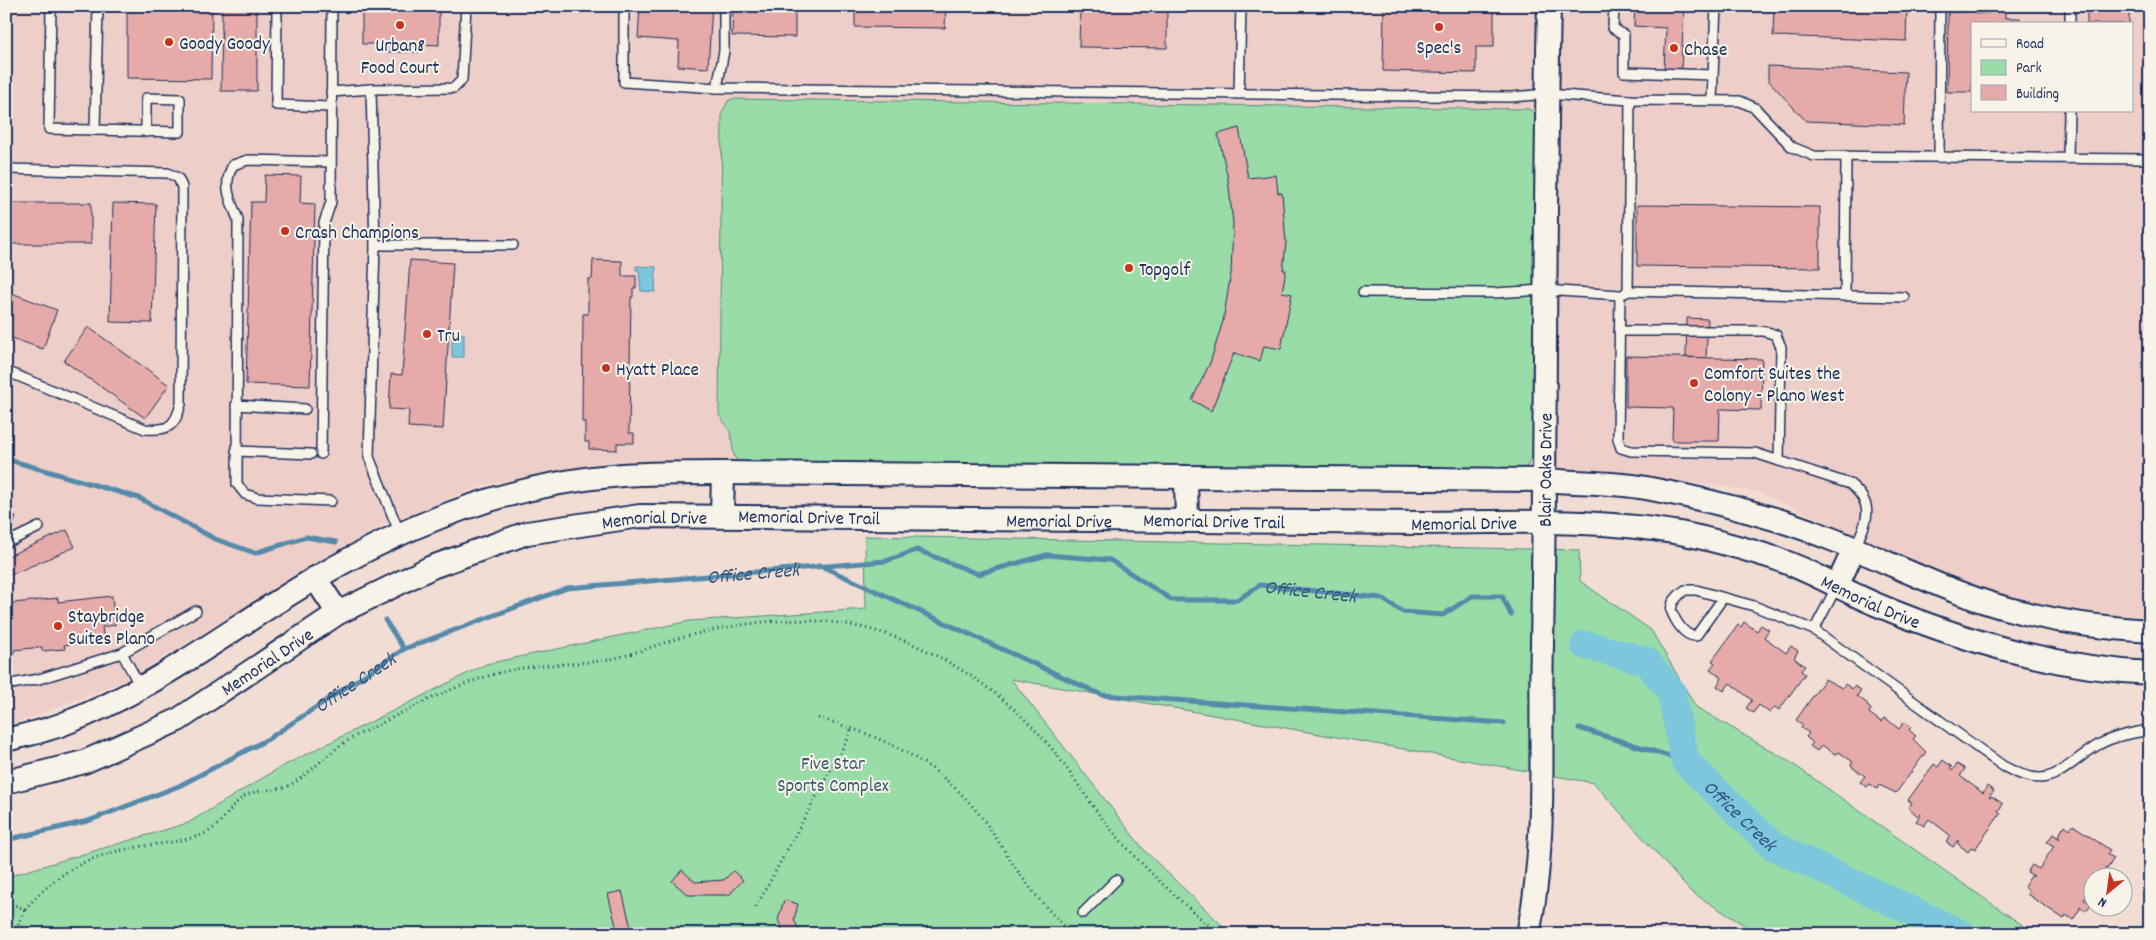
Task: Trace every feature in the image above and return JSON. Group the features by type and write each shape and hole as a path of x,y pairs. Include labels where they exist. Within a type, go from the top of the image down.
{"street":[{"name":"Blair Oaks Drive","path":"1528,934 1535,898 1538,866 1544,522 1544,290 1550,6"},
{"name":"Memorial Drive","path":"6,740 62,724 141,688 232,633 315,578 400,534 434,519 475,505 568,482 620,475 723,473 1544,480 1644,488 1778,520 1981,601 2066,621 2116,629 2150,631"},
{"path":"722,516 723,473"},
{"path":"1186,478 1187,521"},
{"name":"Memorial Drive","path":"6,782 84,762 178,720 338,613 432,566 527,533 640,516 1544,522 1680,533 1770,557 1875,604 1949,632 2025,656 2119,671 2150,673"},
{"path":"1836,586 1854,549"},
{"path":"315,578 338,613"}],"lane":[{"path":"51,6 49,129 146,132 180,132 180,99 146,98 146,132"},
{"path":"95,130 98,6"},
{"path":"277,6 276,105 330,107"},
{"path":"321,454 324,223 331,202 332,6"},
{"path":"331,92 371,88 454,88 462,80 466,6"},
{"path":"624,6 624,82 717,88 1510,98 1547,94 1630,100 1740,101 1755,108 1792,147 1814,156 2150,159"},
{"path":"717,88 724,51 724,6"},
{"path":"1239,94 1240,6"},
{"path":"1614,6 1614,28 1624,35 1624,72 1713,75"},
{"path":"1712,100 1716,6"},
{"path":"1939,157 1940,6"},
{"path":"2070,6 2070,22"},
{"path":"371,88 375,245 369,457 400,534"},
{"path":"1630,100 1624,293 1619,331 1618,439 1621,448 1631,451 1754,453 1850,484 1860,493 1867,504 1866,521 1854,549"},
{"path":"2068,158 2069,112"},
{"path":"1845,296 1846,156"},
{"path":"331,162 248,160 233,165 228,174 227,189 238,220 236,484 244,494 257,498 331,501"},
{"path":"6,169 168,173 178,178 182,187 181,404 177,418 170,426 158,430 145,429 6,371"},
{"path":"375,245 513,245"},
{"path":"1363,292 1494,293 1544,290 1904,297"},
{"path":"1619,331 1764,332 1776,335 1781,348 1779,461"},
{"path":"236,405 305,409"},
{"path":"236,451 311,454"},
{"path":"6,543 39,527"},
{"path":"1814,630 1836,586"},
{"path":"1723,598 1696,636 1693,637 1687,635 1671,610 1673,602 1685,590 1696,590 1754,606 1814,630 2003,766 2026,777 2050,778 2099,745 2120,736 2150,730"},
{"path":"6,685 39,679 122,653 196,611"},
{"path":"122,653 141,688"},
{"path":"1083,913 1116,880"}],"path":[{"path":"14,934 25,909 52,881 73,866 108,852 168,843 206,833 225,820 243,798 250,794 288,785 348,740 472,682 522,668 609,659 679,638 725,628 784,620 807,619 847,624 890,636 952,663 979,681 1010,706 1036,731 1068,770 1106,824 1131,853 1164,886 1219,934"},
{"path":"818,718 852,727 884,739 910,752 944,777 967,800 1034,892 1072,934"},
{"path":"756,907 852,727"},
{"path":"6,902 25,909"},
{"path":"1054,934 1064,926"}],"shaded area":[{"path":"6,6 2150,6 2150,616 2093,615 1969,588 1759,492 1589,469 1514,471 608,462 484,485 376,528 127,680 6,727"}],"green space":[{"name":"Topgolf","path":"732,99 1529,109 1536,115 1534,451 1528,465 1519,473 743,465 734,456 730,433 719,415 722,113 728,101"},
{"name":"Five Star Sports Complex","path":"865,536 1579,550 1580,581 1651,630 1696,707 1787,760 2035,934 1758,934 1690,891 1594,783 1011,679 1145,851 1231,934 6,934 6,877 188,823 281,767 486,664 689,621 866,609"}],"water":[{"path":"636,266 656,267 655,292 641,291 639,270 636,270"},
{"path":"452,334 464,334 464,357 452,357"}],"building":[{"name":"Goody Goody","path":"127,6 212,6 211,79 127,78"},
{"path":"222,6 257,6 257,91 221,91"},
{"name":"Urban8 Food Court","path":"362,6 439,6 439,45 419,44 419,52 384,52 384,44 362,44"},
{"path":"640,6 712,6 708,68 678,66 679,41 638,38"},
{"path":"733,6 795,6 795,37 732,36"},
{"path":"855,6 946,6 945,28 855,27"},
{"path":"1080,6 1167,6 1167,48 1079,47"},
{"name":"Spec's","path":"1384,6 1494,6 1494,47 1476,47 1476,73 1383,71"},
{"name":"Chase","path":"1635,6 1684,6 1681,70 1664,68 1666,28 1634,26"},
{"path":"1774,6 1907,6 1906,41 1773,36"},
{"path":"2087,6 2129,6 2129,22 2087,22"},
{"path":"1962,8 1976,8 1976,14 2005,11 2005,18 2020,18 2020,22 1971,22 1971,92 1947,92 1948,12 1962,12"},
{"path":"1768,66 1906,72 1904,125 1806,121 1768,80"},
{"name":"Topgolf","path":"1239,128 1248,178 1276,175 1278,193 1282,193 1286,243 1283,270 1286,270 1282,292 1292,294 1281,349 1264,346 1260,361 1234,353 1211,411 1192,400 1210,363 1223,321 1231,273 1233,223 1228,179 1218,134"},
{"path":"265,175 301,176 300,203 315,204 310,386 246,384 251,202 264,202"},
{"path":"6,203 91,203 91,244 6,244"},
{"path":"113,203 156,204 152,323 110,322"},
{"path":"1637,205 1820,207 1820,268 1637,266"},
{"name":"Tru","path":"410,260 453,263 443,429 408,427 409,410 389,409 391,374 402,375"},
{"name":"Hyatt Place","path":"593,260 622,261 622,276 636,276 636,288 633,288 633,297 631,297 629,433 634,433 634,443 617,443 617,450 589,449 589,442 585,442 585,422 582,422 583,314 588,314 588,279 592,279"},
{"path":"6,291 57,310 43,349 6,336"},
{"path":"1687,318 1708,319 1706,358 1686,357"},
{"path":"88,327 169,385 145,418 64,361"},
{"name":"Comfort Suites the Colony - Plano West","path":"1626,356 1762,359 1761,410 1720,409 1719,441 1672,441 1673,408 1626,407"},
{"path":"6,514 16,517 11,531 6,529"},
{"path":"67,530 75,547 6,577 6,557"},
{"name":"Staybridge Suites Plano","path":"112,596 115,625 102,627 104,640 64,645 65,649 42,651 42,647 14,650 14,653 10,654 10,658 6,658 6,604 58,598 58,602"},
{"path":"1744,622 1757,631 1761,625 1769,630 1764,637 1786,653 1791,646 1798,651 1794,658 1805,666 1801,671 1805,674 1779,710 1775,707 1770,713 1759,705 1753,713 1746,708 1752,700 1730,683 1724,691 1717,686 1722,678 1710,669 1715,663 1712,661 1738,625 1741,627"},
{"path":"1825,679 1842,688 1845,684 1852,689 1854,686 1861,690 1857,696 1868,704 1867,706 1871,709 1869,713 1881,722 1884,718 1899,729 1904,722 1911,727 1909,730 1916,736 1913,739 1926,752 1896,793 1879,785 1877,789 1870,784 1867,787 1860,782 1865,776 1853,768 1851,764 1853,762 1839,752 1837,754 1833,753 1822,745 1817,751 1810,746 1813,743 1806,737 1809,733 1801,728 1803,725 1796,720"},
{"path":"1943,760 1952,767 1950,769 1952,771 1957,764 1965,769 1960,776 1983,793 1987,786 1994,791 1989,797 1993,797 2003,804 1998,811 2001,813 1975,849 1972,847 1968,852 1958,844 1958,840 1953,847 1946,842 1951,836 1929,819 1924,826 1916,821 1921,814 1918,816 1908,808 1912,803 1908,800 1934,764 1938,767"},
{"path":"2065,825 2070,829 2073,825 2110,850 2107,854 2114,858 2108,868 2084,868 2084,910 2079,906 2080,909 2073,920 2066,915 2064,919 2027,894 2029,891 2024,887 2031,876 2034,876 2027,872 2032,865 2039,869 2054,846 2047,842 2053,834 2060,839 2058,836"},
{"path":"682,870 695,882 724,880 733,871 743,880 729,895 688,895 672,881"},
{"path":"622,891 631,928 627,934 611,934 616,926 608,894"},
{"path":"784,900 798,904 794,920 801,934 785,934 778,920"}],"waterway":[{"path":"6,459 139,498 215,539 255,553 306,537 336,542"},
{"name":"Office Creek","path":"6,840 88,821 179,786 268,739 404,649 567,588 886,561 917,550 978,574 1047,555 1110,560 1172,600 1237,600 1260,585 1381,598 1403,612 1443,615 1472,596 1502,596 1511,615"},
{"path":"819,565 1102,695 1504,723"},
{"path":"385,620 404,649"},
{"name":"Office Creek","path":"1585,645 1646,661 1671,691 1685,761 1773,846 1961,934"},
{"path":"1579,728 1685,761"}],"place":[{"name":"Urban8 Food Court","path":"400,25"},
{"name":"Spec's","path":"1439,27"},
{"name":"Goody Goody","path":"169,42"},
{"name":"Chase","path":"1674,48"},
{"name":"Crash Champions","path":"285,231"},
{"name":"Topgolf","path":"1129,268"},
{"name":"Tru","path":"427,334"},
{"name":"Hyatt Place","path":"606,368"},
{"name":"Comfort Suites the Colony - Plano West","path":"1694,383"},
{"name":"Staybridge Suites Plano","path":"58,626"}]}
